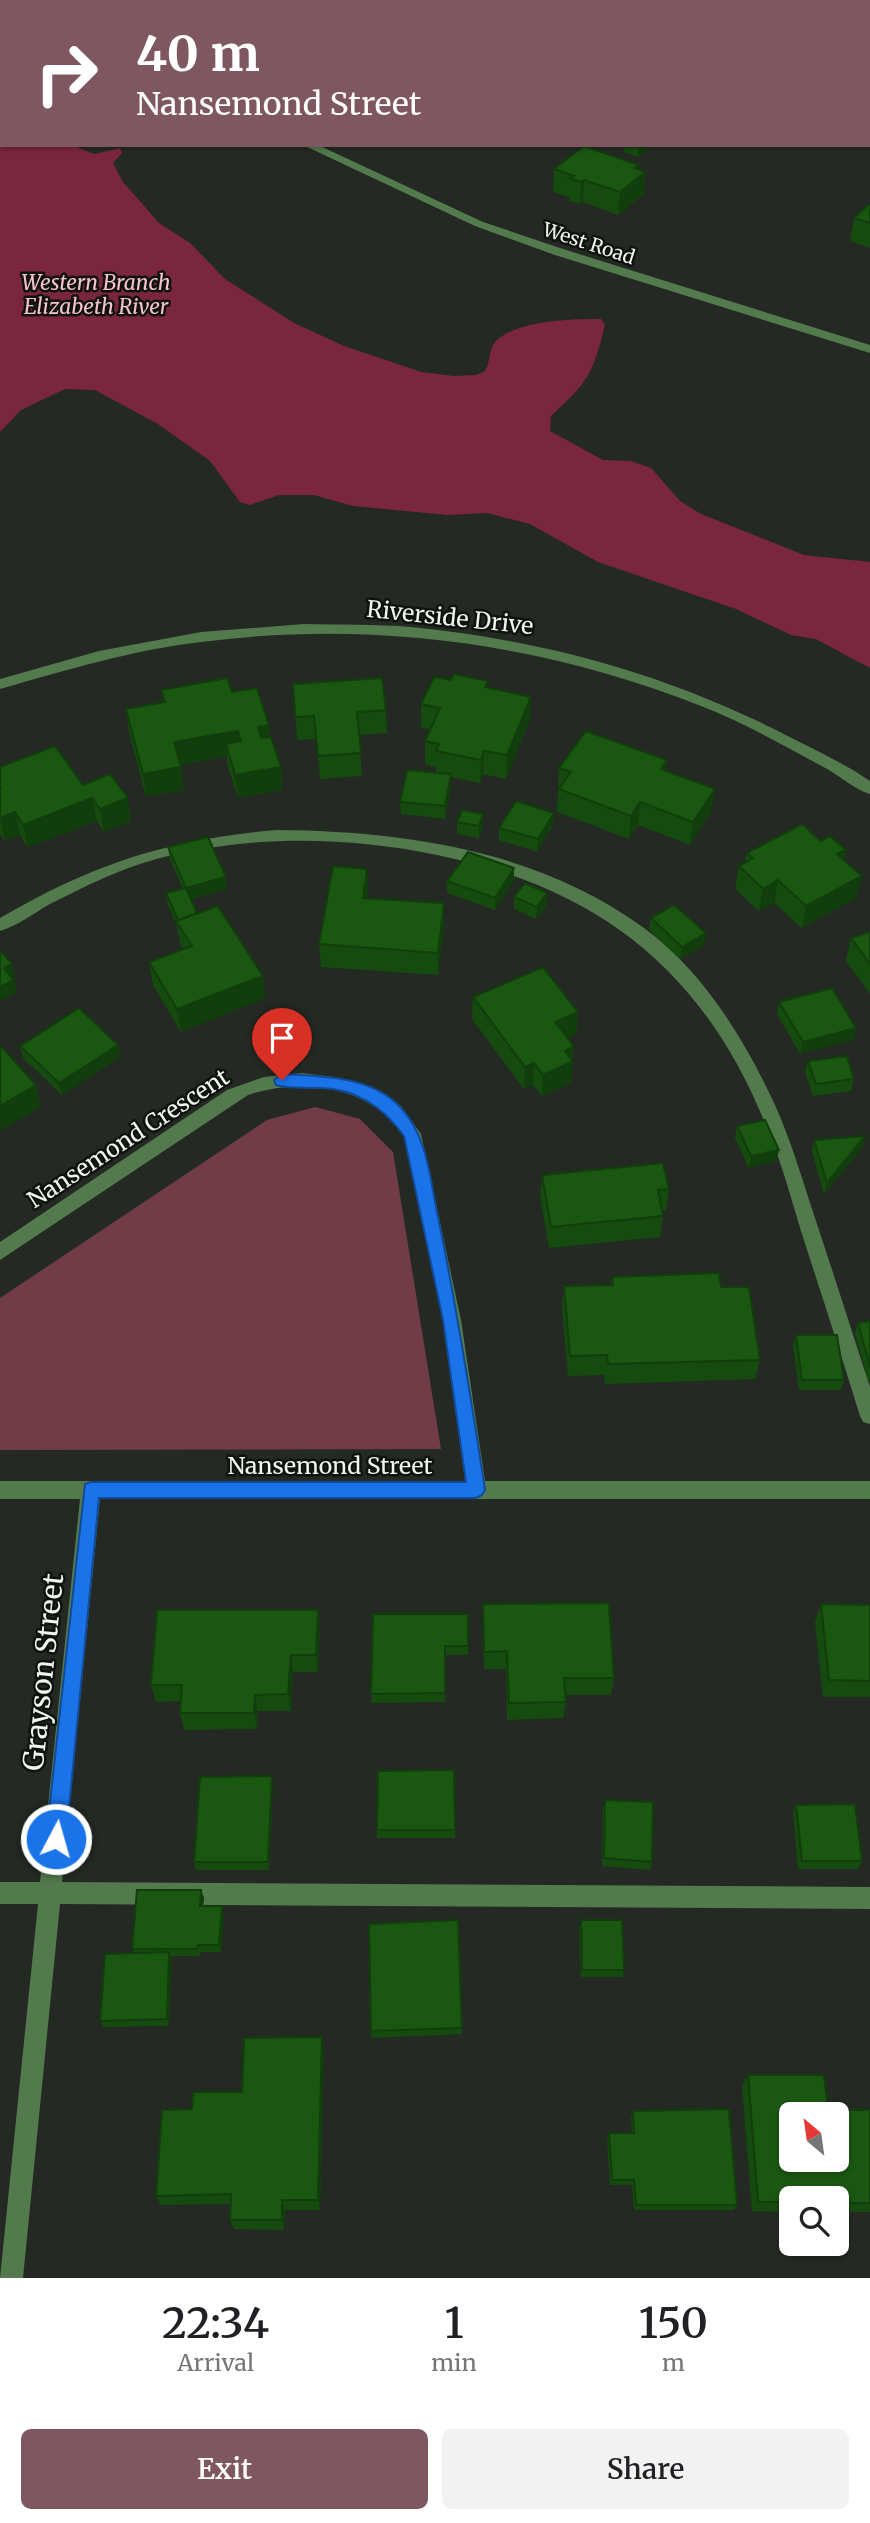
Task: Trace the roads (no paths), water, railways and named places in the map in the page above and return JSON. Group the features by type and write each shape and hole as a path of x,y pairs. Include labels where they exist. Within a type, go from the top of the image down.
{"street":[{"name":"West Road","path":"311,147 479,224 559,252 870,349"},
{"name":"Riverside Drive","path":"0,684 37,671 116,651 196,637 281,630 368,630 470,638 584,660 716,705 773,733 870,789"},
{"path":"0,925 51,894 86,878 160,852 225,840 290,835 422,845 488,860 550,882 608,912 641,934 699,992 738,1048 764,1097 779,1135 870,1416"},
{"name":"Nansemond Crescent","path":"0,1252 212,1108 245,1089 282,1080 328,1082 368,1092 394,1110 412,1134 452,1320 476,1490"},
{"name":"Nansemond Street","path":"0,1490 870,1490"},
{"name":"Grayson Street","path":"11,2278 91,1490"},
{"path":"0,1893 870,1898"}],"water":[{"name":"Western Branch Elizabeth River","path":"0,147 77,147 94,154 120,148 122,153 113,163 123,182 159,223 190,243 225,279 294,323 344,346 421,372 454,376 476,375 485,371 494,344 507,333 547,322 601,319 605,325 592,366 581,385 551,416 550,431 603,460 631,461 651,468 680,501 701,514 804,555 870,562 870,668 816,639 791,635 736,609 598,562 530,524 487,513 448,515 353,506 314,495 279,495 250,505 240,502 210,461 158,424 95,390 65,389 21,410 0,432"}]}
